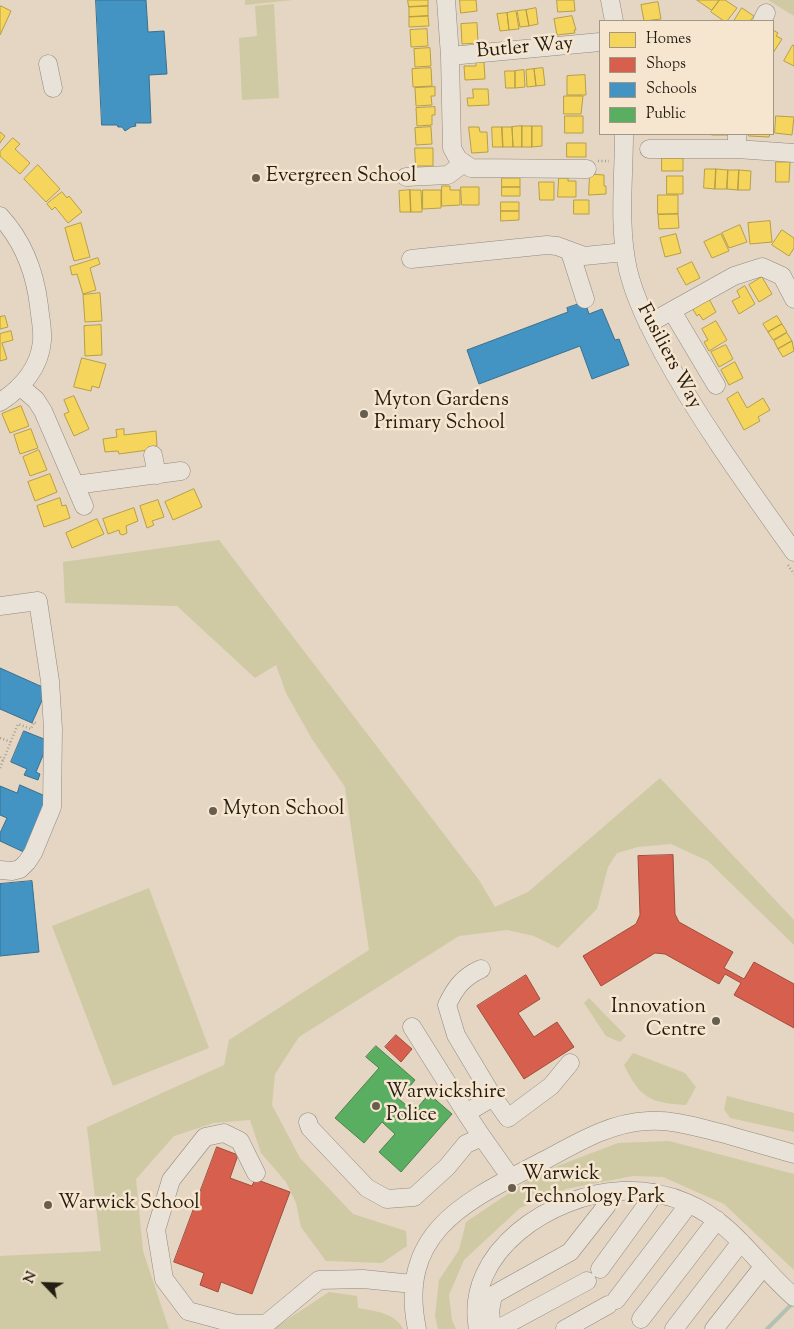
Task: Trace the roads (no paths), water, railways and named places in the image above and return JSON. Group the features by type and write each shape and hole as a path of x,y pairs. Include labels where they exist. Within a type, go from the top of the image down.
{"street":[{"path":"446,0 450,56 452,148 458,159 471,168 587,170"},
{"path":"610,0 614,20"},
{"name":"Butler Way","path":"450,56 599,42"},
{"path":"48,64 53,88"},
{"name":"Fusiliers Way","path":"624,135 623,213 625,252 634,288 648,324 698,414 794,552"},
{"path":"649,149 737,141 794,153"},
{"path":"406,177 448,175 464,163"},
{"path":"0,216 23,249 31,268 37,288 42,333 41,347 32,370 21,387 0,402"},
{"path":"411,259 547,245 556,246 584,256 625,252"},
{"path":"570,252 585,299"},
{"path":"648,324 734,276 762,267 782,276 794,299"},
{"path":"672,312 716,385"},
{"path":"21,387 36,400 43,411 84,506"},
{"path":"154,456 157,474"},
{"path":"75,485 181,471"},
{"path":"0,606 38,601 50,681 54,742 52,807 49,816 33,853 24,866 12,870 0,870"},
{"path":"481,969 460,982 447,1005 456,1035 508,1118 551,1086 570,1063"},
{"path":"412,1026 466,1113 511,1178"},
{"path":"466,1113 494,1096"},
{"path":"416,1329 412,1300 416,1268 422,1253 435,1232 454,1213 489,1189 588,1137 617,1126 648,1120 663,1121 700,1128 794,1154"},
{"path":"308,1122 310,1128 367,1188 387,1199 414,1197 447,1167 466,1144 482,1137"},
{"path":"256,1173 240,1141 224,1133 204,1137 171,1180 156,1230 164,1279 188,1312 236,1324 266,1324 320,1280 363,1279 413,1284"},
{"path":"478,1329 476,1306 479,1288 490,1264 503,1246 532,1222 562,1205 579,1198 620,1191 654,1193 689,1204 717,1220 741,1242 793,1297"},
{"path":"492,1329 490,1311 493,1296 570,1252 607,1205 608,1193"},
{"path":"600,1269 654,1193"},
{"path":"565,1329 612,1303 689,1204"},
{"path":"641,1319 717,1220"},
{"path":"674,1329 741,1242"},
{"path":"714,1329 763,1266"},
{"path":"498,1329 587,1281"}],"waterway":[{"path":"767,1329 794,1302"}],"place":[{"name":"Evergreen School","path":"256,178"},
{"name":"Myton Gardens Primary School","path":"364,414"},
{"name":"Myton School","path":"213,811"},
{"name":"Innovation Centre","path":"716,1021"},
{"name":"Warwickshire Police","path":"376,1106"},
{"name":"Warwick Technology Park","path":"512,1188"},
{"name":"Warwick School","path":"48,1205"}]}
